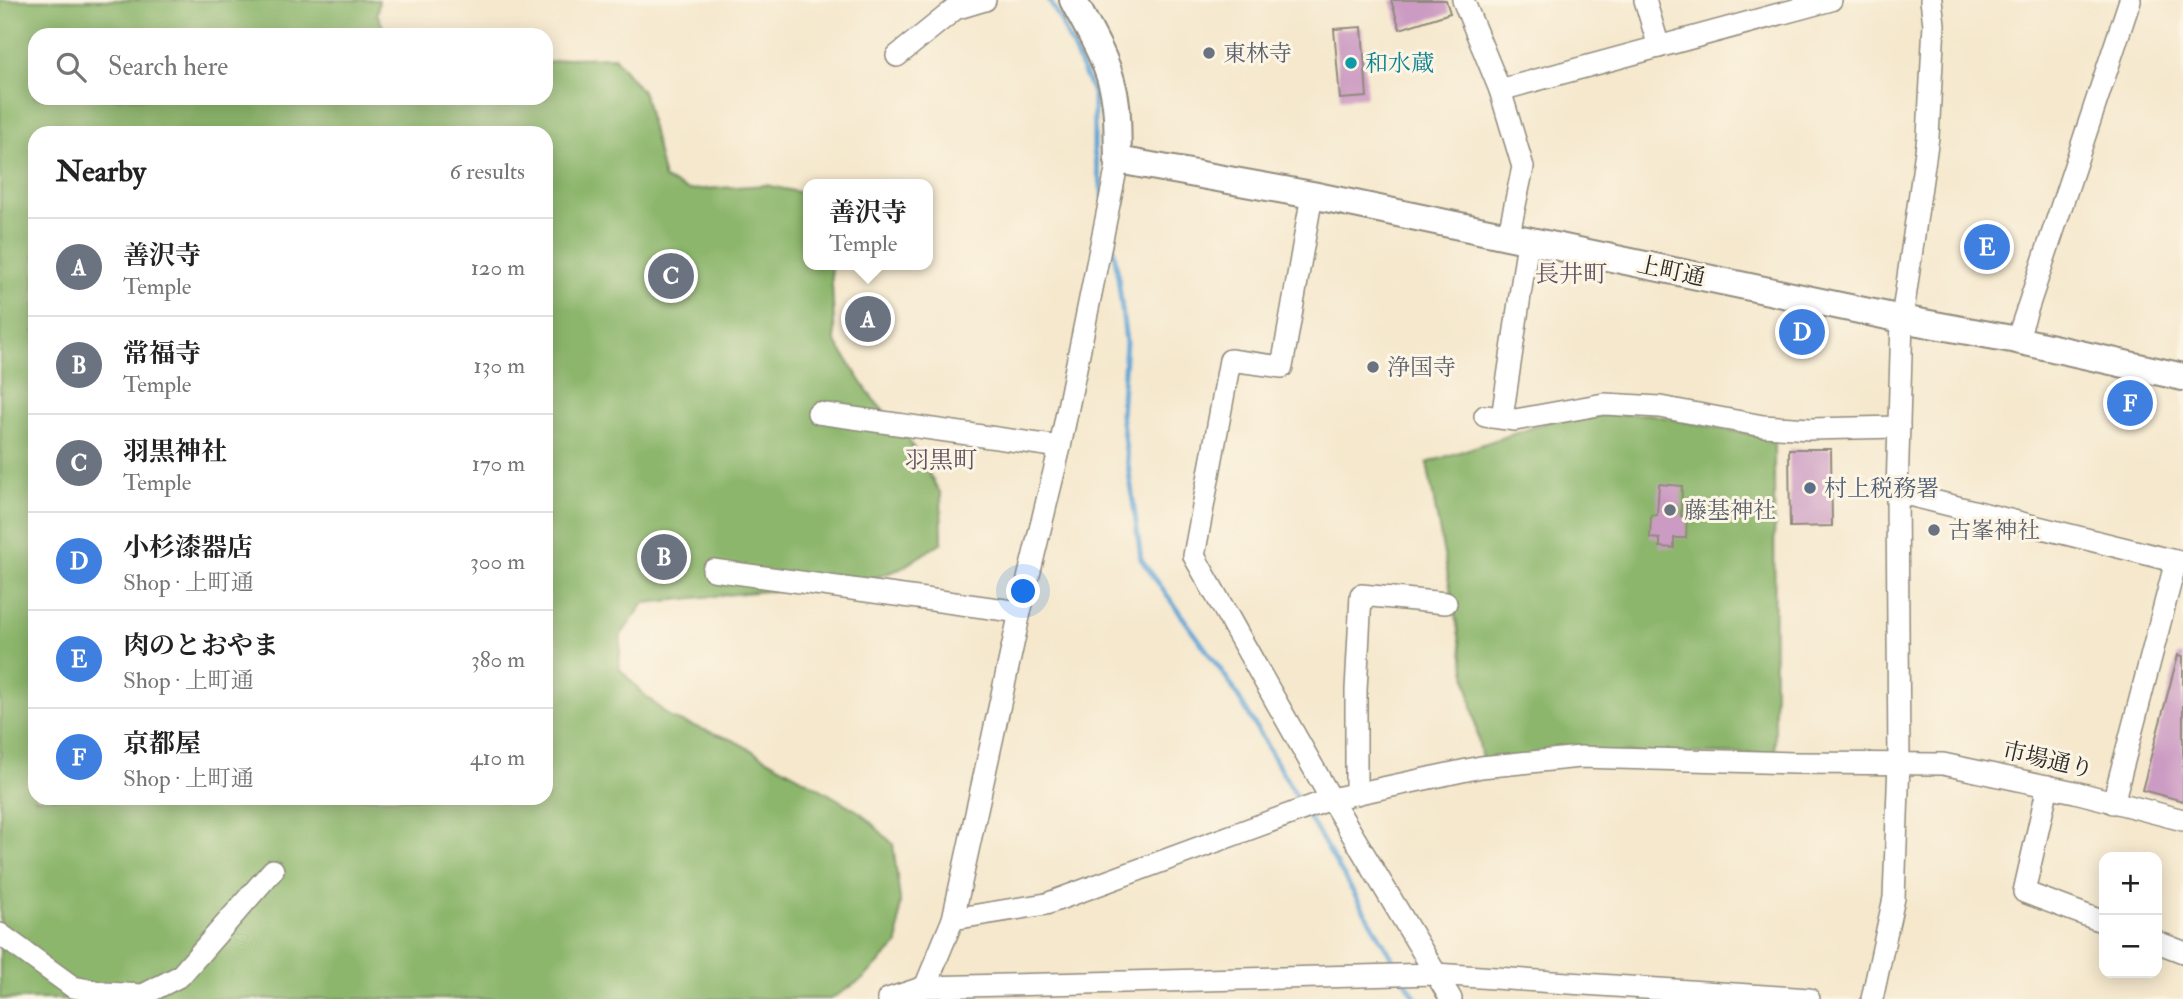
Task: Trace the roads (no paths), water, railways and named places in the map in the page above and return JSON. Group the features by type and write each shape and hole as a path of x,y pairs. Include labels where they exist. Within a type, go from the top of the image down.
{"main road":[{"path":"1073,0 1100,52 1112,85 1117,116 1118,160"},
{"name":"上町通","path":"1118,160 1312,195 1902,319 2017,340 2183,377"}],"street":[{"path":"897,56 955,9 985,0"},
{"path":"1463,0 1500,90 1523,167 1518,239 1493,417 1515,420 1604,404 1660,407 1763,426 1810,429 1899,428"},
{"path":"1645,0 1659,47"},
{"path":"1500,90 1831,0"},
{"path":"1872,999 1894,898 1899,762 1897,492 1902,319 1928,136 1934,24 1931,0"},
{"path":"2017,340 2130,0"},
{"path":"925,987 953,919 1020,612 1060,447 1118,160"},
{"path":"1312,195 1282,368 1230,360 1194,556 1331,799 1451,999"},
{"path":"818,412 1060,447"},
{"path":"1897,492 2180,562 2113,803"},
{"path":"713,569 1020,612"},
{"path":"1356,793 1356,690 1362,595 1446,603"},
{"name":"市場通り","path":"953,919 1046,904 1331,799 1480,767 1580,757 1943,764 2075,792 2183,821"},
{"path":"2048,786 2024,892 2099,920"},
{"path":"0,934 73,987 105,993 143,995 180,976 274,870"},
{"path":"2162,944 2183,952"},
{"path":"888,999 925,987 1435,974 1799,999"}],"waterway":[{"path":"1049,0 1094,95 1094,152 1103,196"},
{"path":"1111,236 1126,342 1121,414 1141,559 1230,683 1302,806"},
{"path":"1307,814 1398,968"},
{"path":"1405,980 1416,999"}],"place":[{"name":"東林寺","path":"1209,53"},
{"name":"和水蔵","path":"1351,63"},
{"name":"肉のとおやま","path":"1987,247"},
{"name":"羽黒神社","path":"671,276"},
{"name":"善沢寺","path":"868,319"},
{"name":"小杉漆器店","path":"1802,332"},
{"name":"浄国寺","path":"1373,367"},
{"name":"京都屋","path":"2130,403"},
{"name":"村上税務署","path":"1810,488"},
{"name":"藤基神社","path":"1670,510"},
{"name":"古峯神社","path":"1934,530"},
{"name":"常福寺","path":"664,557"}],"district":[{"name":"長井町","path":"1571,274"},
{"name":"羽黒町","path":"941,460"}]}
